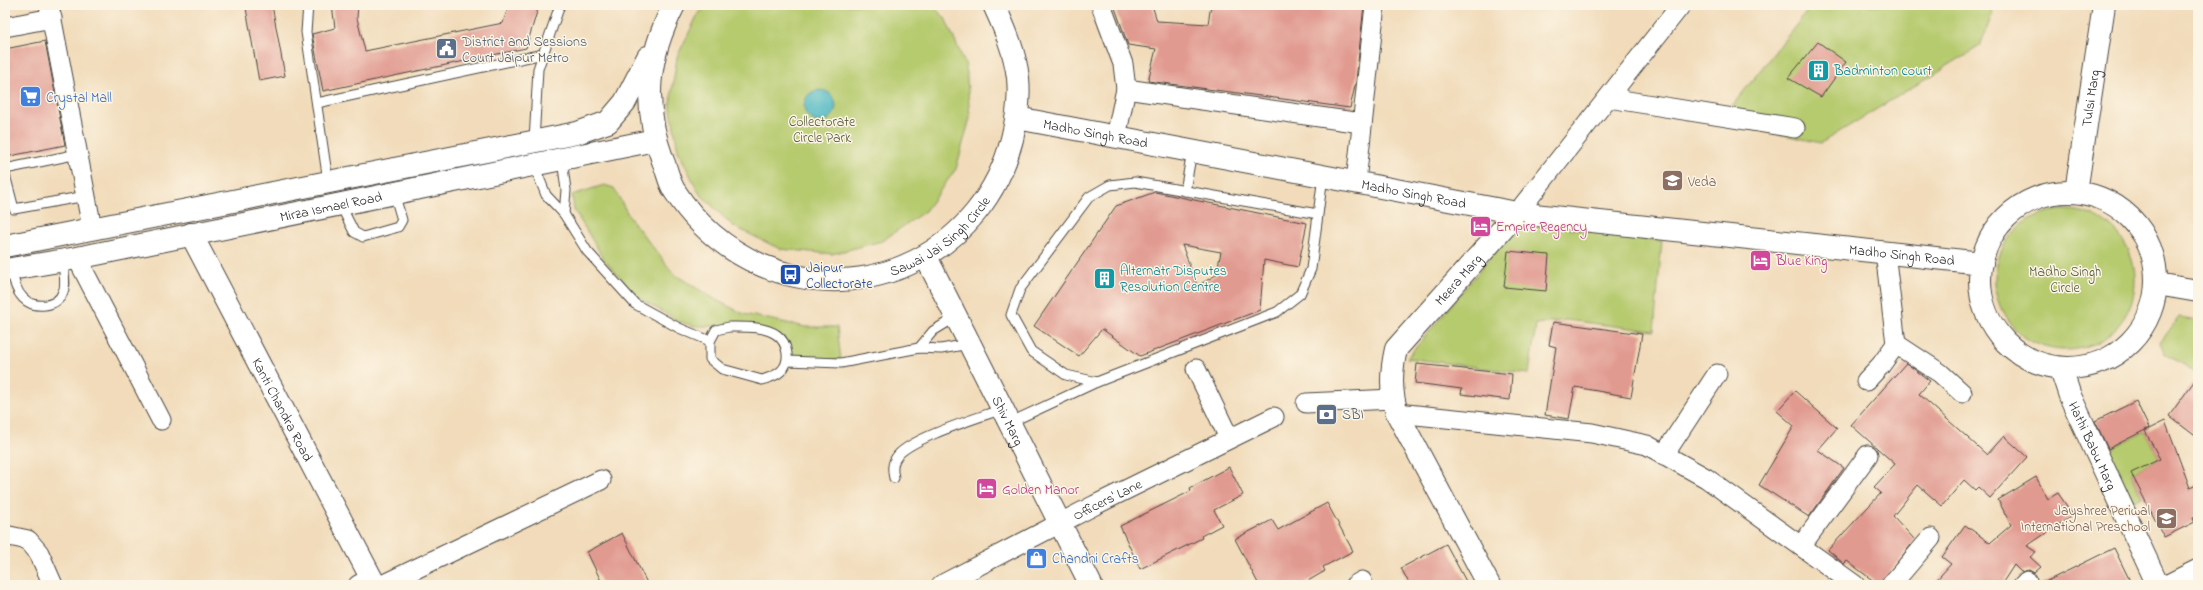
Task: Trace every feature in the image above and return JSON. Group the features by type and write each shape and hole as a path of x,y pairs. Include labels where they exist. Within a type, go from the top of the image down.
{"street":[{"name":"Sawai Jai Singh Circle","path":"674,5 660,31 650,72 651,118 655,140 674,189 708,232 741,256 782,274 832,281 878,275 926,256 959,232 982,206 1006,163 1017,118 1018,78 1010,38 994,5"},
{"path":"1101,5 1123,64 1126,89 1116,137"},
{"path":"1356,182 1361,124 1375,5"},
{"name":"Meera Marg","path":"1489,585 1395,406 1391,372 1396,349 1517,213 1681,5"},
{"name":"Tulsi Marg","path":"2076,192 2104,5"},
{"path":"5,27 51,12 92,228"},
{"path":"5,246 328,181 577,134 608,122 625,102 660,31"},
{"path":"1126,89 1361,124"},
{"path":"1609,98 1794,128"},
{"name":"Madho Singh Road","path":"1017,118 1517,213 1982,263"},
{"name":"Mirza Ismael Road","path":"8,269 70,260 655,140"},
{"path":"2053,192 2076,192 2102,198 2125,212 2143,233 2154,258 2157,284 2151,312 2137,337 2116,356 2089,367 2061,369 2035,363 2023,356 2012,349 1994,329 1983,305 1979,278 1982,263 1984,251 1995,230 2011,212 2030,200 2053,192"},
{"name":"Kanti Chandra Road","path":"191,234 371,583"},
{"path":"1866,381 1881,365 1896,344 1884,252"},
{"name":"Shiv Marg","path":"926,256 1091,585"},
{"path":"70,260 161,420"},
{"path":"2157,284 2198,291"},
{"path":"1896,344 1940,373 1962,392"},
{"path":"1196,369 1229,438"},
{"name":"Hathi Babu Marg","path":"2061,369 2070,396 2158,585"},
{"path":"1664,454 1717,374"},
{"path":"1306,403 1395,406 1592,433 1647,445 1706,478 1855,585"},
{"name":"Officers' Lane","path":"941,585 1060,523 1274,417"},
{"path":"1801,546 1868,455"},
{"path":"371,583 601,480"},
{"path":"5,535 28,540 39,553 53,585"},
{"path":"1891,585 1931,538"},
{"path":"2166,585 2198,569"}],"lane":[{"path":"308,5 306,32 328,181"},
{"path":"534,142 538,69 560,5"},
{"path":"317,103 543,54"},
{"path":"1185,191 1192,151"},
{"path":"5,169 78,154"},
{"path":"562,159 566,190 564,214"},
{"path":"534,165 546,196 564,214 587,250 635,304 678,328 710,341"},
{"path":"5,175 14,209 86,196"},
{"path":"894,478 892,467 898,455 912,443 1006,416 1276,312 1300,294 1311,269 1323,176"},
{"path":"1097,382 1066,375 1031,351 1011,315 1020,289 1089,197 1110,185 1135,182 1318,214"},
{"path":"340,204 354,232 363,237 398,227 402,220 393,193"},
{"path":"8,269 22,298 31,304 43,306 58,299 64,292 70,260"},
{"path":"919,348 933,331 956,317"},
{"path":"739,327 768,331 778,336 784,343 787,352 787,361 782,371 773,377 762,380 745,377 722,369 710,359 710,341 716,330 739,327"},
{"path":"787,361 841,363 919,348 941,349 970,344"}],"green space":[{"name":"Collectorate Circle Park","path":"708,5 932,5 945,18 966,66 970,118 956,169 925,211 882,241 832,254 780,249 733,226 699,193 678,151 670,104 677,57 698,14"},
{"path":"1812,5 1993,5 1992,15 1980,46 1821,143 1720,121"},
{"path":"604,185 614,188 630,218 674,274 716,300 744,314 806,327 837,327 841,360 802,362 778,337 735,326 694,326 678,321 639,298 605,261 574,210 572,195"},
{"name":"Madho Singh Circle","path":"2072,210 2092,215 2115,230 2130,253 2134,266 2134,294 2130,307 2115,330 2092,345 2079,349 2058,350 2038,345 2015,330 2000,307 1996,294 1995,273 2000,253 2015,230 2038,215 2051,211"},
{"path":"1521,221 1662,241 1654,331 1566,320 1536,324 1529,374 1407,358"},
{"path":"2179,317 2198,320 2198,373 2165,354 2160,343"},
{"path":"2145,431 2160,459 2131,473 2142,497 2128,502 2105,451"}],"water":[{"path":"820,90 826,91 833,97 836,106 835,112 829,119 820,122 814,121 807,115 804,106 805,100 811,93"}],"building":[{"path":"272,5 285,76 259,81 246,8"},
{"name":"District and Sessions Court Jaipur Metro","path":"332,5 358,5 357,18 365,51 503,23 509,5 539,5 526,48 323,91 312,34 335,28"},
{"path":"1114,5 1152,5 1157,21 1208,24 1211,5 1364,5 1356,81 1350,108 1148,81 1156,49 1128,45"},
{"name":"Crystal Mall","path":"45,41 65,145 5,157 5,49"},
{"name":"Badminton court","path":"1818,42 1846,62 1821,97 1788,78"},
{"name":"Alternatr Disputes Resolution Centre","path":"1155,192 1307,223 1298,267 1264,260 1260,310 1140,356 1102,329 1079,356 1034,326 1116,206","holes":["1182,245 1221,252 1216,275 1197,286"]},
{"path":"1508,251 1549,255 1546,291 1504,287"},
{"path":"1553,322 1642,334 1631,397 1575,387 1569,419 1545,415 1556,347 1549,345"},
{"path":"1906,363 1930,381 1919,394 1987,455 2004,436 2027,457 1990,498 1978,487 1975,490 1964,480 1942,506 1918,485 1893,516 1915,540 1879,585 1847,561 1844,564 1828,550 1881,493 1874,487 1895,464 1851,425"},
{"path":"1417,364 1512,374 1510,400 1461,394 1462,389 1415,383"},
{"path":"2198,376 2198,438 2169,416"},
{"path":"1795,391 1837,428 1818,450 1844,468 1809,517 1759,485 1794,426 1777,411"},
{"path":"2136,401 2149,428 2108,449 2095,421"},
{"path":"2165,421 2190,488 2198,484 2198,515 2193,517 2195,522 2164,537 2131,473 2160,459 2145,431"},
{"path":"1229,467 1243,495 1214,510 1222,525 1201,536 1202,538 1140,569 1120,526 1191,491 1190,488"},
{"path":"2036,477 2048,499 2058,493 2073,515 2027,546 2036,552 2030,557 2041,567 2034,573 2029,570 2021,572 2014,565 2001,585 1932,585 1951,564 1942,557 1965,525 1990,543 2011,525 1998,500"},
{"path":"1327,503 1353,551 1323,567 1325,571 1301,585 1259,585 1235,539 1272,520 1278,530"},
{"path":"622,533 648,585 603,585 587,552"},
{"path":"1446,544 1468,585 1410,585 1401,568"},
{"path":"2114,548 2132,585 2039,585"}],"place":[{"name":"District and Sessions Court Jaipur Metro","path":"446,49"},
{"name":"Badminton court","path":"1818,70"},
{"name":"Crystal Mall","path":"31,97"},
{"name":"Veda","path":"1673,181"},
{"name":"Empire Regency","path":"1481,226"},
{"name":"Blue King","path":"1761,260"},
{"name":"Jaipur Collectorate","path":"790,275"},
{"name":"Alternatr Disputes Resolution Centre","path":"1105,278"},
{"name":"SBI","path":"1327,414"},
{"name":"Golden Manor","path":"986,489"},
{"name":"Jayshree Periwal International Preschool","path":"2166,518"},
{"name":"Chandni Crafts","path":"1037,558"}]}
